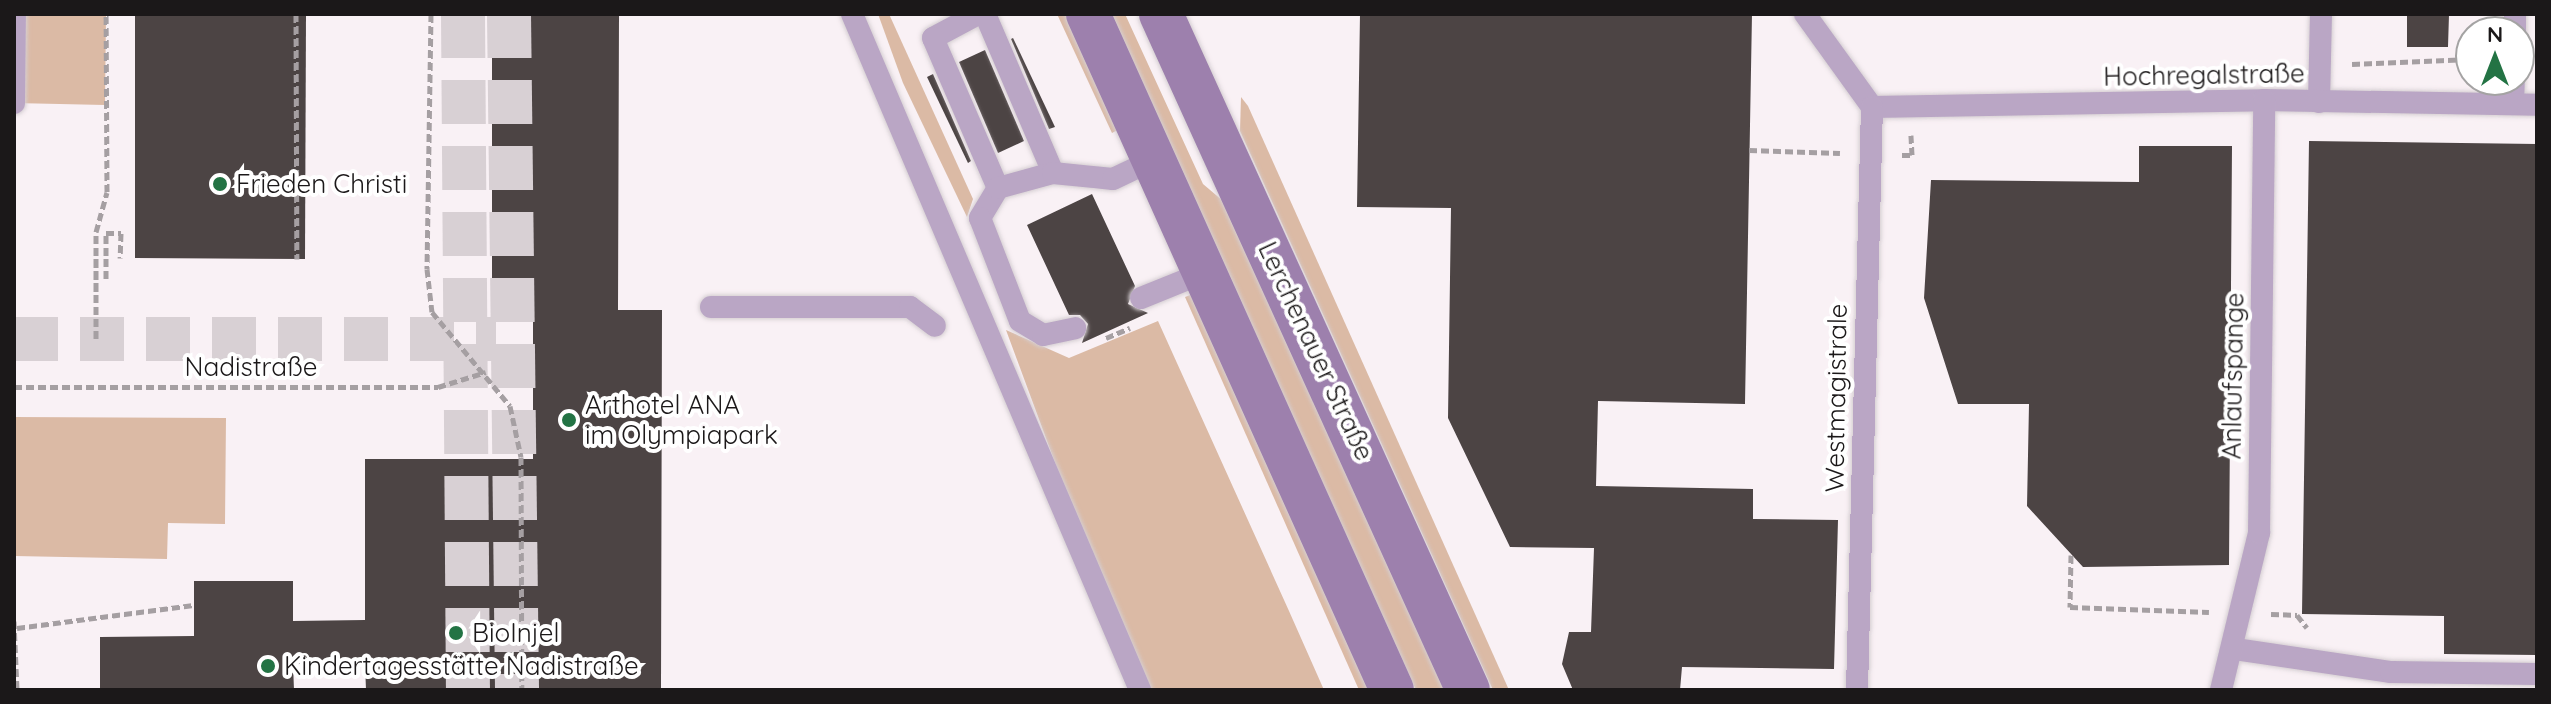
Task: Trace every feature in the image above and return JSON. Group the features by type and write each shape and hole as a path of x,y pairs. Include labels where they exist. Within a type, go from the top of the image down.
{"main road":[{"path":"1088,14 1392,690"},
{"name":"Lerchenauer Straße","path":"1161,14 1468,690"}],"lane":[{"path":"14,103 15,14"},
{"path":"852,14 1140,690"},
{"path":"978,14 933,38 998,188"},
{"path":"985,14 1053,173"},
{"path":"1805,14 1872,107"},
{"path":"2319,102 2321,14"},
{"path":"2513,96 2513,104"},
{"name":"Hochregalstraße","path":"1872,107 2264,100 2537,105"},
{"name":"Anlaufspange","path":"2221,690 2235,649 2259,533 2264,100"},
{"name":"Westmagistrale","path":"1857,690 1872,107"},
{"path":"1075,328 1043,335 1020,321 980,218 998,188 1053,173 1113,179 1153,160"},
{"path":"1141,298 1203,273"},
{"path":"711,307 910,307 935,326"},
{"path":"2235,649 2391,672 2537,674"}],"path":[{"path":"96,339 96,232 107,192 106,14"},
{"path":"296,14 297,259"},
{"path":"431,14 427,269 432,312 486,372 510,406 521,457 522,690"},
{"path":"106,279 106,233 121,233 120,258"},
{"name":"Nadistraße","path":"14,387 438,387 486,372"},
{"path":"17,628 194,605"},
{"path":"14,621 17,628 17,690"}],"shaded area":[{"path":"14,14 106,14 105,105 14,103"},
{"path":"878,14 889,14 973,199 967,217 903,83"},
{"path":"1057,14 1069,14 1123,127 1112,133"},
{"path":"1111,14 1125,14 1203,184 1229,206 1449,690 1416,690"},
{"path":"1241,97 1248,106 1509,690 1493,690 1240,131"},
{"path":"1196,293 1369,690 1359,690 1185,297"},
{"path":"1158,321 1324,690 1139,690 1006,330 1069,358"},
{"path":"14,417 226,418 225,524 168,523 167,559 14,556"}],"building":[{"name":"Frieden Christi","path":"135,14 306,14 305,259 135,258"},
{"path":"492,14 619,14 618,310 662,310 661,690 366,690 365,664 293,664 294,690 100,690 100,637 194,636 194,581 293,581 293,621 365,620 365,459 533,459 533,310 492,310"},
{"path":"1360,14 1752,14 1745,404 1598,401 1596,486 1753,489 1753,519 1838,520 1834,669 1682,667 1680,690 1573,690 1562,664 1569,632 1591,632 1594,548 1510,547 1448,418 1451,208 1357,207"},
{"path":"2407,14 2449,14 2448,47 2407,47"},
{"path":"1013,38 1055,127 1049,129"},
{"path":"985,50 1024,141 998,153 959,62"},
{"path":"933,74 971,161 968,163 927,77"},
{"path":"2309,141 2537,144 2537,655 2444,654 2444,616 2302,614"},
{"path":"2139,146 2232,146 2229,565 2083,567 2027,506 2029,404 1958,404 1924,298 1931,180 2139,182"},
{"path":"1092,194 1135,286 1128,304 1148,313 1082,343 1088,324 1080,315 1069,315 1027,225"}],"tunnel":[{"path":"463,14 468,690"},
{"path":"509,14 517,690"},
{"path":"14,339 496,339"}],"place":[{"name":"Frieden Christi","path":"220,184"},
{"name":"Arthotel ANA im Olympiapark","path":"569,420"},
{"name":"BioInjel","path":"456,633"},
{"name":"Kindertagesstätte Nadistraße","path":"268,666"}]}
